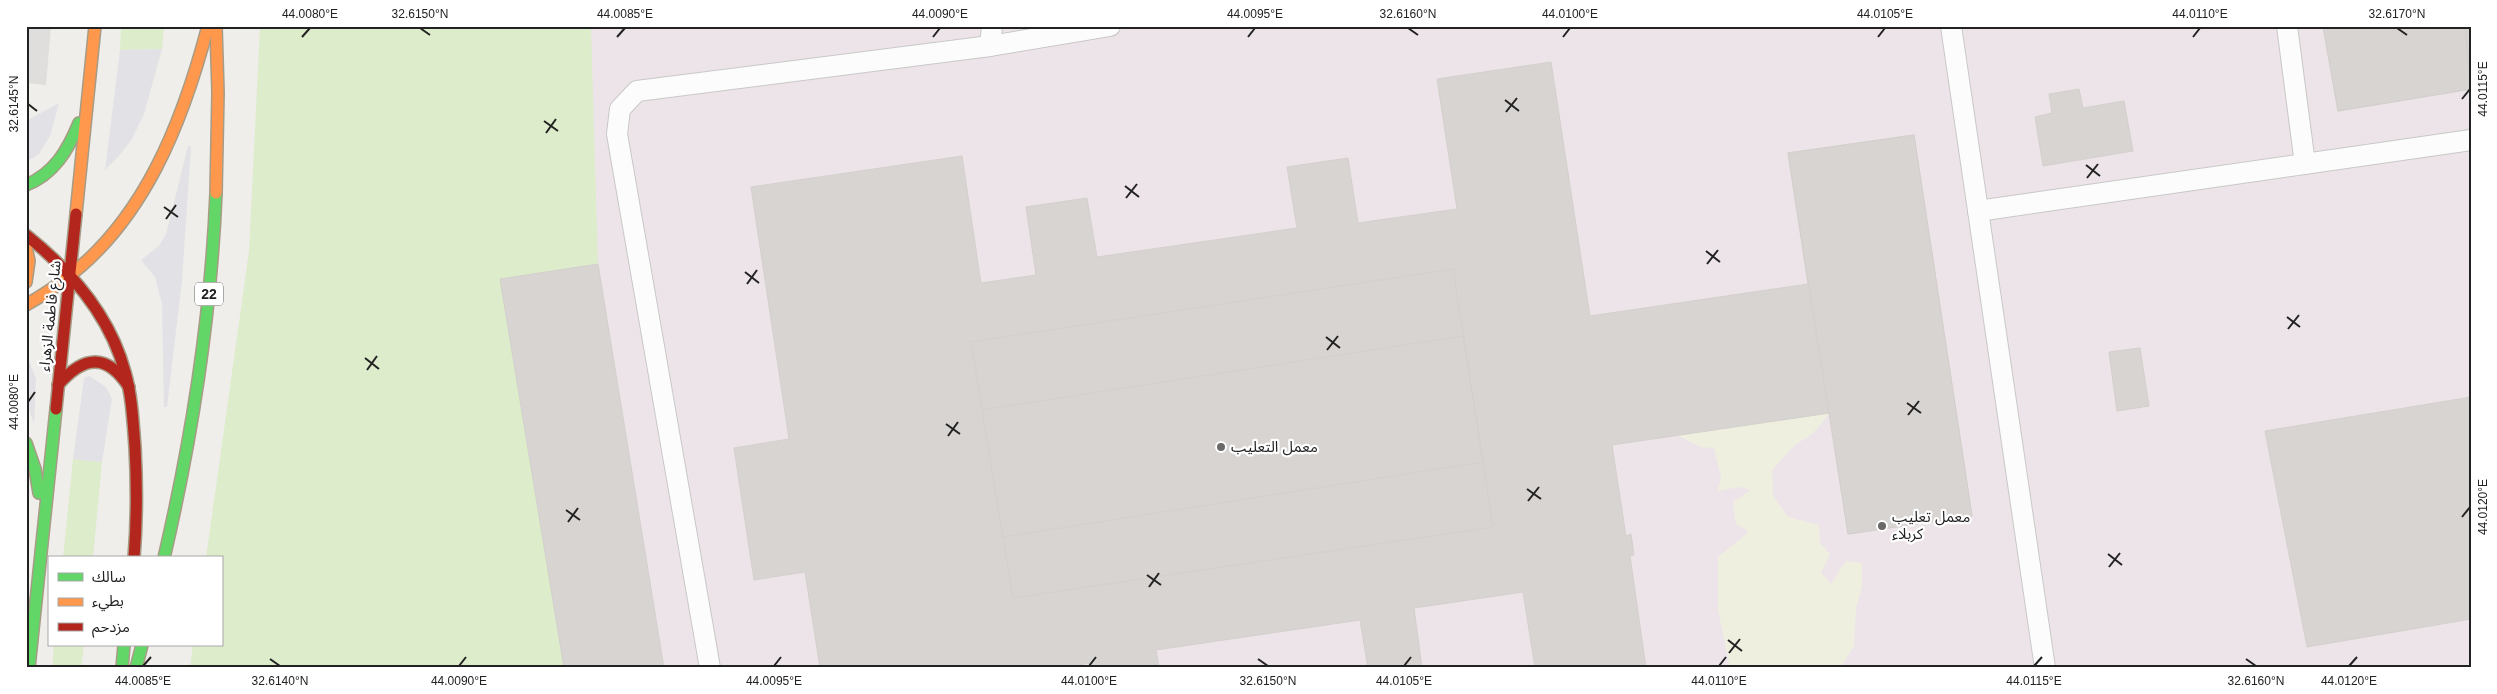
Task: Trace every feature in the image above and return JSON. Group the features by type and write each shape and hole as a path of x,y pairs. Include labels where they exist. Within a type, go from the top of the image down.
{"main road":[{"name":"شارع فاطمة الزهراء","path":"28,668 95,26"},
{"path":"26,305 53,290 70,276 119,223 159,163 184,110 197,72 208,26"},
{"name":"22","path":"164,556 181,482 195,403 210,285 218,150 216,26"},
{"path":"26,185 48,172 63,154 77,127 89,83"},
{"path":"26,235 70,276 96,309 110,333 122,360 128,387 136,472 134,556"},
{"path":"26,247 29,261 26,282"},
{"path":"58,385 77,365 99,361 114,367 120,372 128,387"},
{"path":"26,443 35,469 39,495 40,546"},
{"path":"122,668 124,646"},
{"path":"136,668 142,646"}],"lane":[{"path":"710,668 618,134 620,110 637,91 991,36 1110,26"},
{"path":"1951,26 2045,668"},
{"path":"2287,26 2305,164"},
{"path":"1978,211 2471,140"}],"shaded area":[{"path":"26,26 51,26 46,85 26,83"},
{"path":"481,26 2471,26 2471,668 420,668"},
{"path":"162,49 144,114 132,139 105,170 120,50"},
{"path":"59,103 50,136 39,154 26,162 26,121"},
{"path":"188,146 191,146 182,281 167,407 164,407 162,304 155,277 141,260 159,246 166,234"},
{"path":"26,353 36,379 34,424 26,400"},
{"path":"89,376 106,387 112,399 102,462 73,459 84,378"}],"green space":[{"path":"121,26 164,26 162,49 120,50"},
{"path":"260,26 591,26 598,264 501,279 564,668 190,668 193,646 222,646 222,556 206,556 249,251"},
{"path":"1830,413 1813,433 1794,446 1772,470 1773,496 1788,517 1819,525 1820,543 1830,554 1821,573 1831,584 1846,561 1862,563 1862,586 1856,608 1854,646 1840,668 1730,668 1718,609 1718,557 1749,532 1736,524 1733,502 1751,490 1739,487 1718,491 1721,477 1714,448 1700,447 1677,435"},
{"path":"73,459 102,462 93,556 63,556"},
{"path":"54,646 84,646 81,668 52,668"}],"building":[{"path":"2323,26 2471,26 2471,89 2338,111"},
{"path":"2323,26 2465,26 2471,89 2338,111"},
{"path":"2465,26 2471,26 2471,81"},
{"path":"1551,62 1590,316 1808,284 1788,153 1914,135 1972,516 1848,534 1830,413 1612,445 1626,536 1631,534 1634,555 1630,556 1646,668 1535,668 1523,592 1414,608 1422,668 1368,668 1360,620 1156,650 1159,668 1091,668 1091,663 1057,668 820,668 805,572 754,580 734,448 789,439 751,187 962,156 981,283 1036,275 1026,207 1087,198 1097,257 1297,228 1287,167 1348,158 1358,223 1457,209 1437,79"},
{"path":"2079,89 2083,108 2124,101 2133,151 2043,166 2035,117 2052,113 2049,94"},
{"path":"1914,135 1972,516 1848,534 1788,153"},
{"path":"598,264 664,668 564,668 500,279"},
{"path":"1453,269 1493,527 1013,598 971,342"},
{"path":"1463,336 1483,462 1003,537 982,410"},
{"path":"2140,348 2149,406 2117,411 2109,352"},
{"path":"2471,397 2471,619 2307,647 2265,431"}],"traffic: fast":[{"path":"26,185 45,174 59,160 70,143 79,123"},
{"path":"164,556 183,468 199,377 210,285 216,193"},
{"path":"29,668 56,409"},
{"path":"26,443 35,469 39,493"},
{"path":"122,668 124,646"},
{"path":"136,668 142,646"}],"traffic: slow":[{"path":"76,214 95,26"},
{"path":"26,305 53,288 90,258 115,230 137,200 156,168 172,133 186,98 208,26"},
{"path":"216,26 218,93 216,193"},
{"path":"26,247 29,261 26,282"}],"traffic: jam":[{"path":"56,409 76,214"},
{"path":"26,235 73,279 99,313 118,351 129,390 134,428 136,461 134,556"},
{"path":"58,385 77,368 86,363 95,362 112,368 129,387"}],"place":[{"name":"معمل التعليب","path":"1221,447"},
{"name":"معمل تعليب كربلاء","path":"1882,526"}]}
